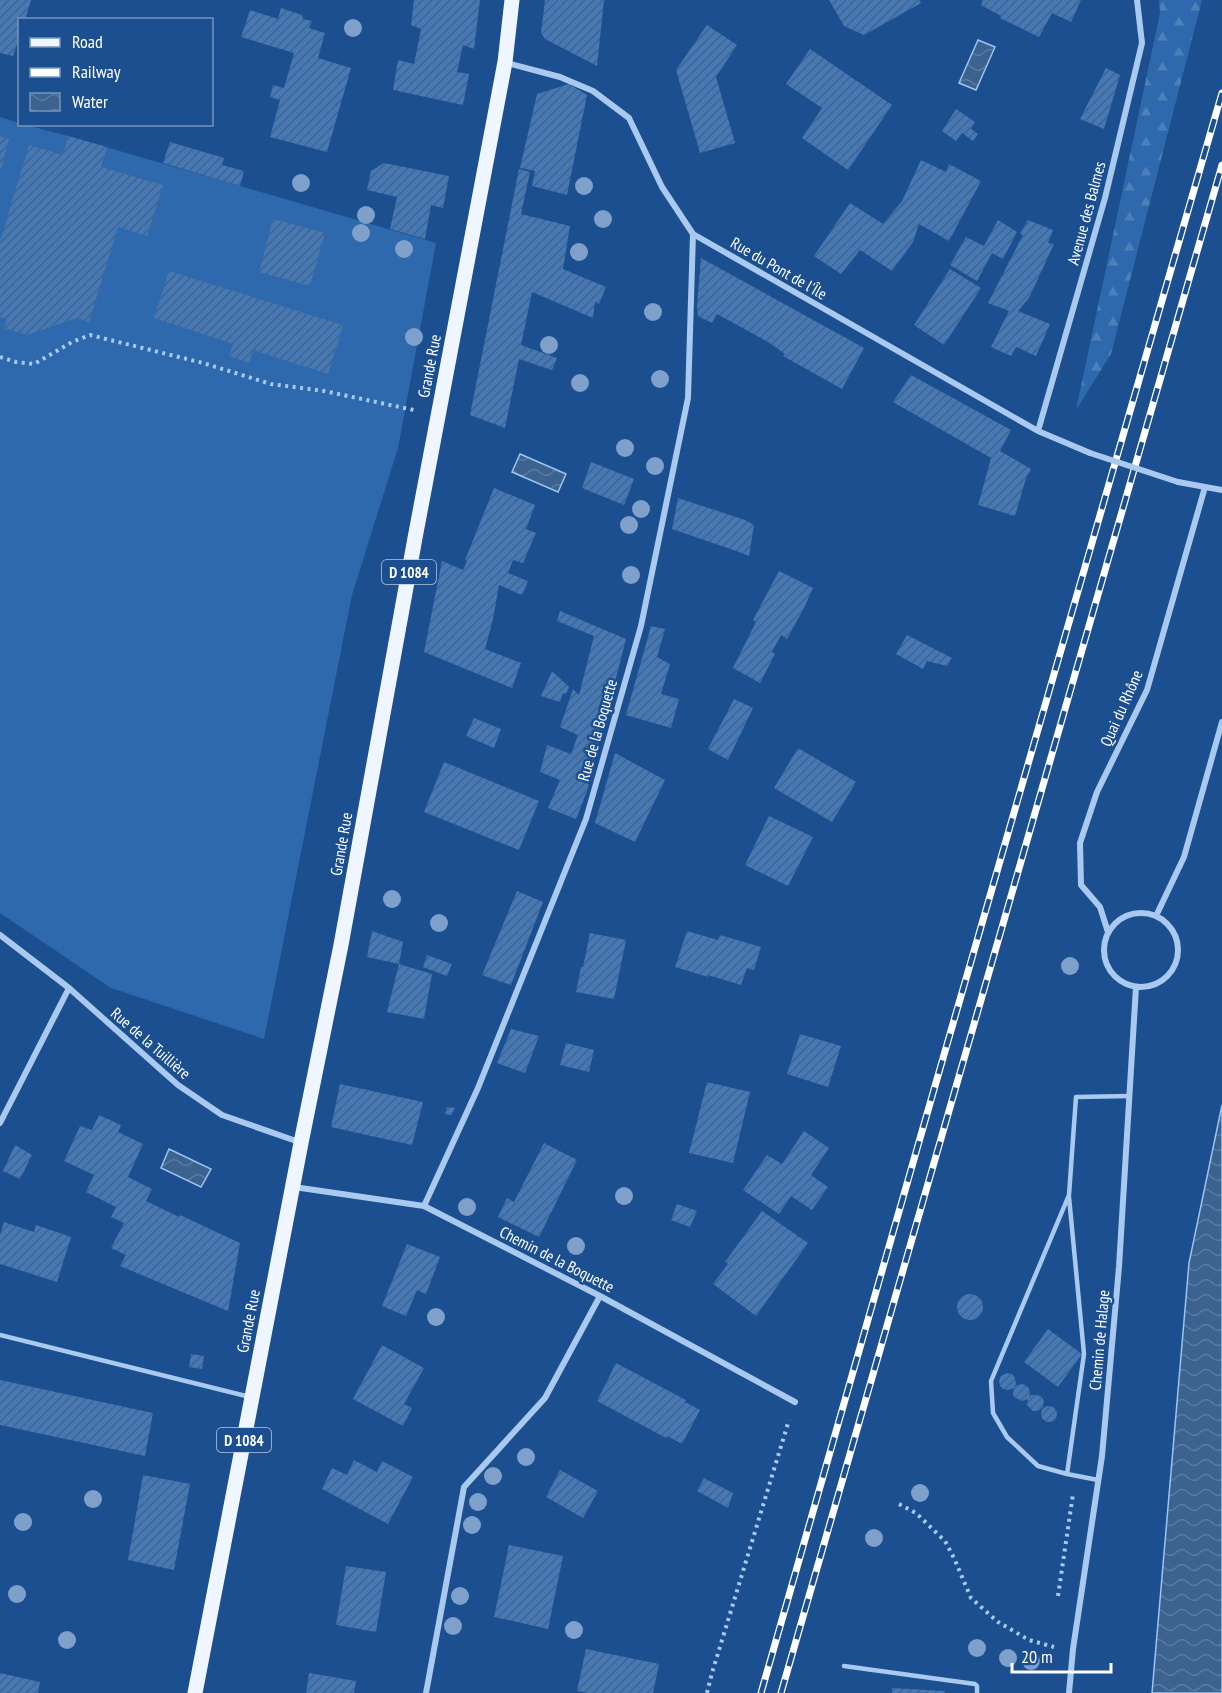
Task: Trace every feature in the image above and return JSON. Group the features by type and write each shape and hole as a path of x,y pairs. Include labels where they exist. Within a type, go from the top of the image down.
{"main road":[{"name":"Grande Rue","path":"195,1693 300,1143 341,945 505,62 512,0"}],"street":[{"name":"Avenue des Balmes","path":"1038,431 1105,198 1142,43 1137,0"},
{"name":"Rue du Pont de l'Île","path":"505,62 560,77 592,91 629,118 662,187 693,234 1038,431 1090,453 1178,482 1222,490"},
{"name":"Rue de la Boquette","path":"424,1206 478,1088 586,819 637,637 688,398 693,234"},
{"name":"Quai du Rhône","path":"1108,932 1100,907 1081,885 1080,843 1097,792 1147,690 1205,487"},
{"path":"1156,916 1184,857 1222,722"},
{"path":"1137,913 1156,916 1168,926 1175,936 1178,947 1177,958 1172,970 1165,979 1155,985 1136,987 1122,982 1113,975 1103,954 1108,932 1126,916 1137,913"},
{"name":"Rue de la Tuillière","path":"0,935 69,988 178,1085 222,1115 300,1143"},
{"name":"Chemin de Halage","path":"1069,1693 1073,1649 1102,1456 1119,1267 1136,987"},
{"path":"0,1123 69,988"},
{"name":"Chemin de la Boquette","path":"292,1187 424,1206 600,1296 795,1402"},
{"path":"426,1693 464,1487 545,1398 600,1296"}],"lane":[{"path":"1066,1474 1084,1354 1069,1195 1076,1097 1130,1096"},
{"path":"1069,1195 991,1381 993,1413 1007,1437 1038,1466 1098,1480"},
{"path":"0,1335 252,1398"},
{"path":"844,1666 975,1684 977,1693"}],"path":[{"path":"0,357 34,364 72,342 90,335 203,363 271,384 324,391 416,411"},
{"path":"707,1693 795,1402"},
{"path":"899,1504 916,1513 945,1541 971,1598 998,1622 1029,1640 1053,1647 1073,1649"}],"green space":[{"path":"1159,0 1202,0 1111,354 1076,410 1160,13"},
{"path":"0,117 18,123 18,126 30,126 68,136 436,243 398,448 352,595 264,1039 111,988 0,913"}],"water":[{"path":"978,40 995,47 976,90 959,83"},
{"path":"520,454 566,474 558,492 512,472"},
{"path":"1222,1105 1222,1693 1152,1693 1189,1263"},
{"path":"169,1149 211,1169 201,1187 161,1168"}],"building":[{"path":"0,0 31,0 26,18 18,18 18,41 13,56 0,53"},
{"path":"414,0 480,0 474,49 463,45 457,72 469,74 463,105 393,90 398,60 414,64 421,29 411,25"},
{"path":"545,0 604,0 597,66 545,39 541,33"},
{"path":"829,0 919,0 921,3 864,35 844,26"},
{"path":"983,0 1081,0 1071,22 1052,13 1039,37 1000,18 1001,16 981,5"},
{"path":"281,8 302,15 303,19 312,21 309,28 325,33 318,58 351,68 327,152 270,137 280,100 270,97 273,85 284,88 294,53 241,37 250,10 278,19"},
{"path":"707,25 737,45 716,77 735,143 700,153 676,70"},
{"path":"810,49 892,105 848,170 802,138 822,108 786,84"},
{"path":"1106,68 1120,75 1104,129 1080,119"},
{"path":"569,84 587,95 567,195 532,186 535,171 520,168 537,94"},
{"path":"956,109 975,122 971,129 978,134 973,141 962,133 956,141 942,131"},
{"path":"0,136 9,139 1,169 0,169"},
{"path":"68,136 107,147 101,167 163,185 147,236 118,227 89,322 77,318 27,335 4,328 7,319 0,317 0,241 29,145 63,155"},
{"path":"170,142 224,158 222,165 244,171 240,186 163,163"},
{"path":"921,160 946,172 949,164 981,181 949,241 919,224 913,242 892,271 860,250 841,274 814,256 850,203 883,224 902,201"},
{"path":"384,163 449,176 443,208 431,205 425,239 390,229 397,197 367,190 371,171"},
{"path":"519,169 530,172 521,214 570,226 563,269 606,287 599,304 595,302 593,318 532,292 521,345 557,358 552,370 519,359 505,428 470,415"},
{"path":"273,219 325,233 310,286 259,272"},
{"path":"998,220 1017,232 1003,259 992,253 977,281 950,265 966,237 984,246"},
{"path":"1028,220 1053,230 1048,243 1054,244 1029,298 1018,311 1050,324 1036,356 1016,347 1011,356 991,347 1009,311 988,303 1023,235 1020,234"},
{"path":"701,258 864,348 842,389 783,356 785,354 768,342 717,314 712,323 698,316"},
{"path":"950,269 981,288 944,345 914,325"},
{"path":"169,271 343,325 328,374 253,350 249,363 229,356 233,344 154,318"},
{"path":"911,375 1011,430 1000,451 1031,469 1026,478 1015,516 978,505 991,458 893,402"},
{"path":"591,462 634,479 624,505 582,488"},
{"path":"494,488 535,505 526,529 536,533 523,563 513,560 508,573 528,581 522,595 499,585 485,649 521,663 512,688 424,652 442,561 463,570"},
{"path":"678,498 754,525 749,556 672,529"},
{"path":"779,571 813,588 787,639 781,635 772,652 775,654 760,683 733,668 756,622 753,620"},
{"path":"560,611 626,639 587,791 576,819 548,808 560,780 540,772 547,745 571,754 578,735 560,727 573,689 579,695 594,636 557,621"},
{"path":"651,626 665,629 657,657 670,664 661,694 679,699 671,728 626,715"},
{"path":"907,635 952,658 947,666 927,661 923,669 896,654"},
{"path":"552,671 569,687 566,694 563,693 560,702 541,696"},
{"path":"734,699 753,708 728,760 708,749"},
{"path":"474,718 501,729 494,748 466,736"},
{"path":"798,748 856,782 832,822 774,788"},
{"path":"615,753 665,780 635,842 595,823"},
{"path":"444,762 539,801 519,850 424,812"},
{"path":"769,816 813,837 788,886 745,865"},
{"path":"517,891 543,902 511,985 482,975"},
{"path":"372,931 403,942 399,964 367,957"},
{"path":"687,931 718,940 720,935 761,947 754,970 747,968 741,985 675,967"},
{"path":"590,933 626,940 614,999 576,992"},
{"path":"427,955 452,964 447,976 423,967"},
{"path":"399,964 432,974 424,1019 387,1012"},
{"path":"511,1029 539,1036 525,1073 497,1063"},
{"path":"800,1034 841,1046 828,1087 787,1074"},
{"path":"566,1043 594,1050 589,1072 560,1065"},
{"path":"707,1082 750,1092 733,1163 689,1153"},
{"path":"340,1084 423,1102 412,1145 331,1127"},
{"path":"447,1107 455,1108 451,1115 445,1114"},
{"path":"99,1115 121,1125 118,1132 143,1144 128,1177 152,1189 146,1201 240,1243 228,1311 120,1266 126,1255 111,1248 124,1223 111,1217 116,1207 86,1192 94,1175 64,1161 80,1126 92,1130"},
{"path":"804,1131 829,1148 811,1175 828,1187 812,1210 791,1196 779,1214 743,1190 767,1155 782,1164"},
{"path":"544,1143 577,1160 539,1237 498,1217 507,1198 514,1202"},
{"path":"15,1145 32,1155 20,1179 3,1171"},
{"path":"677,1204 697,1211 690,1227 671,1220"},
{"path":"762,1211 808,1243 756,1316 713,1284 728,1264 725,1262"},
{"path":"4,1222 34,1232 36,1225 71,1237 57,1282 0,1264 0,1235"},
{"path":"407,1244 440,1257 426,1294 417,1290 406,1316 382,1306"},
{"path":"970,1294 979,1298 983,1307 979,1316 970,1320 961,1316 957,1307 961,1298"},
{"path":"1048,1329 1082,1354 1058,1387 1024,1362"},
{"path":"382,1345 424,1368 404,1404 412,1408 403,1426 353,1399"},
{"path":"191,1354 204,1356 202,1369 189,1367"},
{"path":"616,1363 686,1400 685,1402 700,1410 682,1444 667,1436 666,1438 597,1401"},
{"path":"1007,1373 1012,1374 1015,1378 1014,1387 1023,1384 1028,1387 1029,1398 1031,1395 1042,1397 1043,1407 1038,1411 1033,1411 1027,1405 1028,1399 1022,1401 1014,1397 1014,1388 1003,1389 999,1381 1001,1376"},
{"path":"0,1380 153,1413 145,1456 0,1425"},
{"path":"1046,1406 1052,1406 1057,1414 1055,1420 1046,1422 1041,1417 1041,1411"},
{"path":"354,1460 377,1472 382,1461 413,1477 388,1524 322,1489 332,1468 347,1475"},
{"path":"560,1470 598,1491 583,1518 546,1497"},
{"path":"143,1475 190,1484 174,1570 128,1560"},
{"path":"704,1478 733,1493 728,1508 697,1491"},
{"path":"509,1545 563,1556 548,1629 494,1617"},
{"path":"346,1566 386,1572 376,1632 336,1625"},
{"path":"586,1649 659,1664 653,1693 577,1691"},
{"path":"0,1673 40,1682 38,1693 0,1693"},
{"path":"309,1673 356,1681 354,1693 306,1693"},
{"path":"892,1688 945,1691 945,1693 892,1693"}],"railway":[{"path":"761,1693 1222,93"},
{"path":"781,1693 1222,165"}]}
